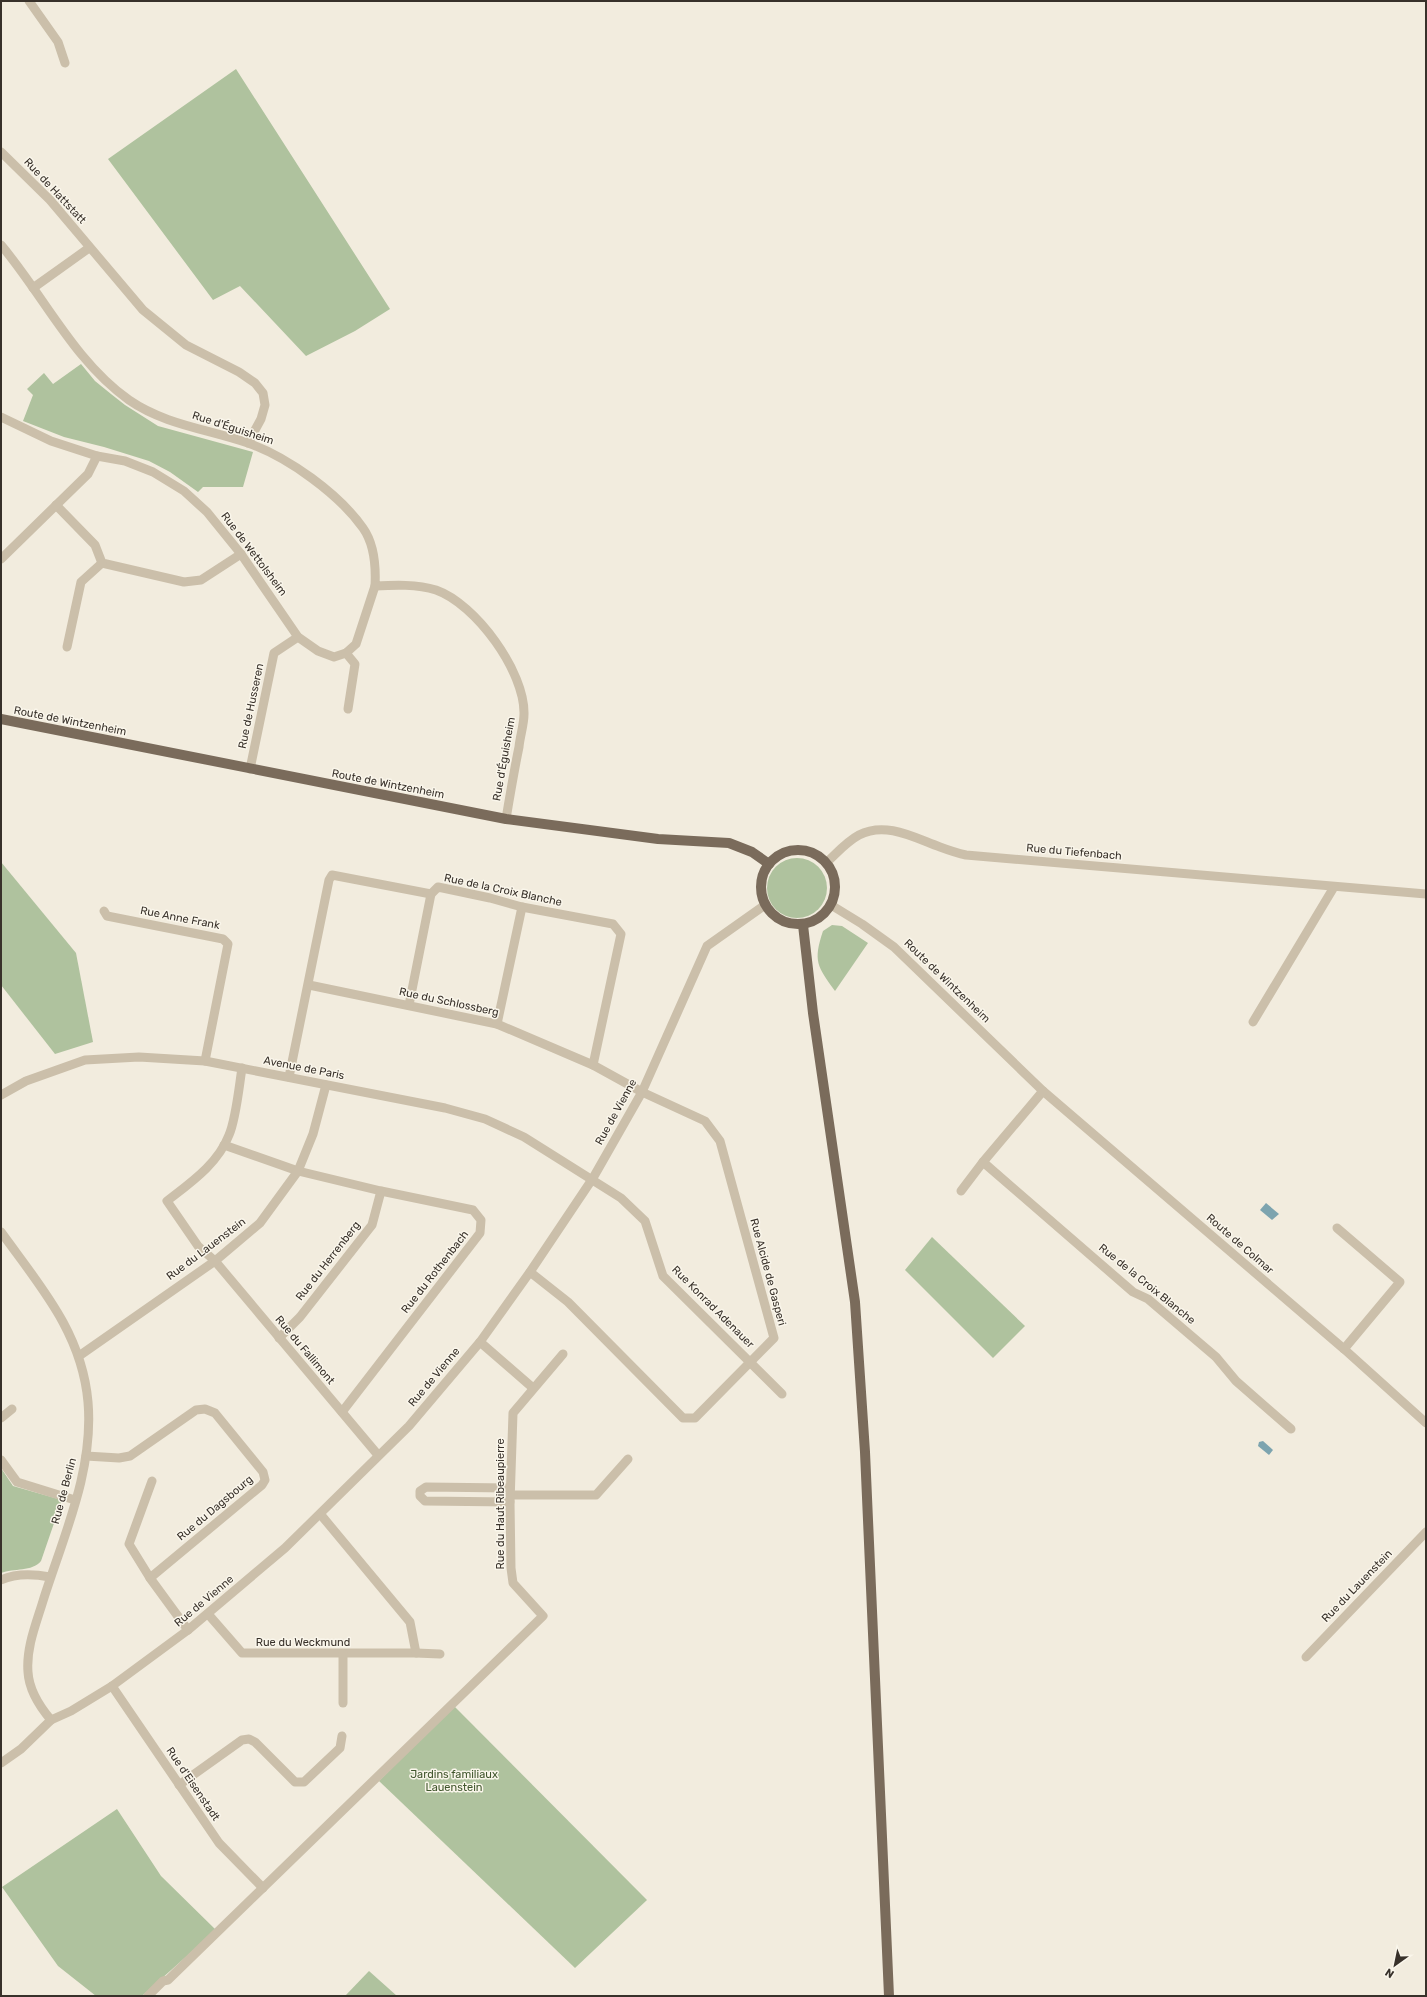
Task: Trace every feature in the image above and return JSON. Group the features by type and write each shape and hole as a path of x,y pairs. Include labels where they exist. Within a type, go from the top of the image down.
{"main road":[{"name":"Route de Wintzenheim","path":"1,719 506,819 658,839 728,843 752,852 769,864"},
{"path":"800,850 814,853 826,862 834,878 835,891 831,905 818,919 803,925 787,924 775,917 765,905 761,890 763,875 769,864 784,853 800,850"},
{"path":"803,925 812,1013 855,1302 866,1476 889,1996"}],"street":[{"path":"29,1 58,42 65,63"},
{"name":"Rue de Hattstatt","path":"1,152 50,200 89,248 143,310 186,345 239,372 255,383 263,393 265,405 261,419 248,443"},
{"name":"Rue d'Éguisheim","path":"1,245 90,364 107,383 130,401 160,418 248,443 278,455 319,484 364,529 376,563 375,586 436,590 456,602 478,621 499,646 518,680 524,714 506,819"},
{"path":"33,288 89,248"},
{"name":"Rue de Wettolsheim","path":"1,417 50,441 97,456 125,461 153,472 184,491 207,512 241,554 298,637 318,651 334,657 346,653"},
{"path":"1,559 88,474 97,456"},
{"path":"56,505 95,545 102,563"},
{"path":"102,563 184,582 201,580 241,554"},
{"path":"67,647 81,582 102,563"},
{"path":"348,709 355,664 346,653 356,644 375,586"},
{"name":"Rue de Husseren","path":"250,769 274,652 298,637"},
{"name":"Rue du Tiefenbach","path":"826,862 842,847 860,834 882,830 904,833 940,848 966,855 1426,894"},
{"name":"Rue de la Croix Blanche","path":"289,1077 332,875 431,894 438,887 490,898 522,907 613,924 621,934 593,1065"},
{"path":"1252,1022 1334,887"},
{"path":"409,1005 431,894"},
{"name":"Rue de Vienne","path":"1,1763 21,1749 51,1720 71,1711 112,1686 208,1614 321,1515 378,1455 409,1426 480,1342 530,1272 593,1178 642,1092 707,946 765,905"},
{"name":"Route de Wintzenheim","path":"831,905 862,924 894,947 1040,1088"},
{"path":"497,1024 522,907"},
{"name":"Rue Anne Frank","path":"104,911 107,916 223,938 228,944 205,1061"},
{"name":"Rue du Schlossberg","path":"309,986 497,1024 593,1065 642,1092"},
{"name":"Avenue de Paris","path":"1,1095 26,1081 85,1060 139,1056 205,1061 445,1108 485,1119 524,1137 593,1178"},
{"path":"224,1145 230,1134 242,1068"},
{"name":"Rue du Lauenstein","path":"79,1356 215,1260 260,1223 298,1171 313,1134 326,1084"},
{"path":"961,1191 1040,1088"},
{"name":"Route de Colmar","path":"1040,1088 1344,1349 1426,1423"},
{"name":"Rue Alcide de Gasperi","path":"530,1272 568,1302 683,1418 695,1418 774,1338 720,1141 705,1121 642,1092"},
{"name":"Rue du Rothenbach","path":"224,1145 298,1171 381,1191 474,1210 481,1220 480,1233 342,1412"},
{"name":"Rue du Fallimont","path":"224,1145 200,1176 167,1201 198,1246 215,1260 378,1455"},
{"name":"Rue de la Croix Blanche","path":"983,1162 1133,1292 1148,1298 1216,1356 1236,1381 1291,1429"},
{"name":"Rue Konrad Adenauer","path":"593,1178 622,1198 645,1221 663,1276 782,1394"},
{"name":"Rue du Herrenberg","path":"280,1338 300,1317 372,1225 381,1191"},
{"path":"1337,1228 1400,1282 1344,1349"},
{"name":"Rue de Berlin","path":"1,1232 64,1321 79,1356 88,1402 86,1456 75,1500 31,1641 28,1672 33,1692 42,1710 51,1720"},
{"path":"1,1249 9,1244"},
{"path":"480,1342 533,1388"},
{"name":"Rue du Haut Ribeaupierre","path":"264,1888 542,1616 513,1583 511,1568 510,1495 513,1413 562,1354"},
{"path":"1,1418 12,1409"},
{"name":"Rue du Dagsbourg","path":"86,1456 119,1458 130,1456 196,1410 205,1409 215,1413 263,1472 265,1480 262,1485 150,1578"},
{"path":"510,1495 426,1487 420,1491 420,1496 425,1501 510,1495 596,1495 628,1459"},
{"path":"1,1460 17,1482 75,1500"},
{"path":"152,1481 129,1544 150,1578 188,1630"},
{"path":"321,1515 410,1622 416,1653"},
{"name":"Rue du Lauenstein","path":"1306,1657 1426,1532"},
{"path":"1,1580 10,1576 39,1575 50,1577"},
{"name":"Rue du Weckmund","path":"208,1614 242,1653 440,1654"},
{"path":"343,1654 343,1703"},
{"name":"Rue d'Eisenstadt","path":"112,1686 219,1843 264,1888"},
{"path":"179,1784 242,1740 249,1739 255,1742 295,1782 304,1782 340,1748 342,1736"},
{"path":"148,1996 163,1981 168,1980 264,1888"}],"green space":[{"path":"236,69 390,309 355,331 306,356 240,286 213,300 108,159"},
{"path":"81,364 95,381 111,394 125,405 158,426 253,452 243,487 203,487 198,492 170,472 149,461 104,447 64,437 23,421 33,395 27,389 44,373 53,384"},
{"path":"797,858 814,863 822,871 827,888 822,905 814,913 797,918 780,913 772,905 767,888 772,871 780,863"},
{"path":"1,862 76,953 93,1042 55,1054 1,985"},
{"path":"832,925 842,926 868,943 835,991 818,963 818,950 823,931"},
{"path":"932,1237 1025,1326 993,1358 905,1270"},
{"path":"1,1468 13,1486 62,1500 41,1561 33,1567 1,1573"},
{"name":"Jardins familiaux Lauenstein","path":"454,1706 647,1900 575,1968 379,1781"},
{"path":"117,1809 161,1876 216,1930 142,1996 96,1996 58,1966 2,1887"},
{"path":"369,1971 397,1996 345,1996"}],"water":[{"path":"1266,1203 1279,1214 1272,1220 1260,1210"},
{"path":"1263,1441 1273,1450 1269,1455 1258,1446 1259,1442"}]}
